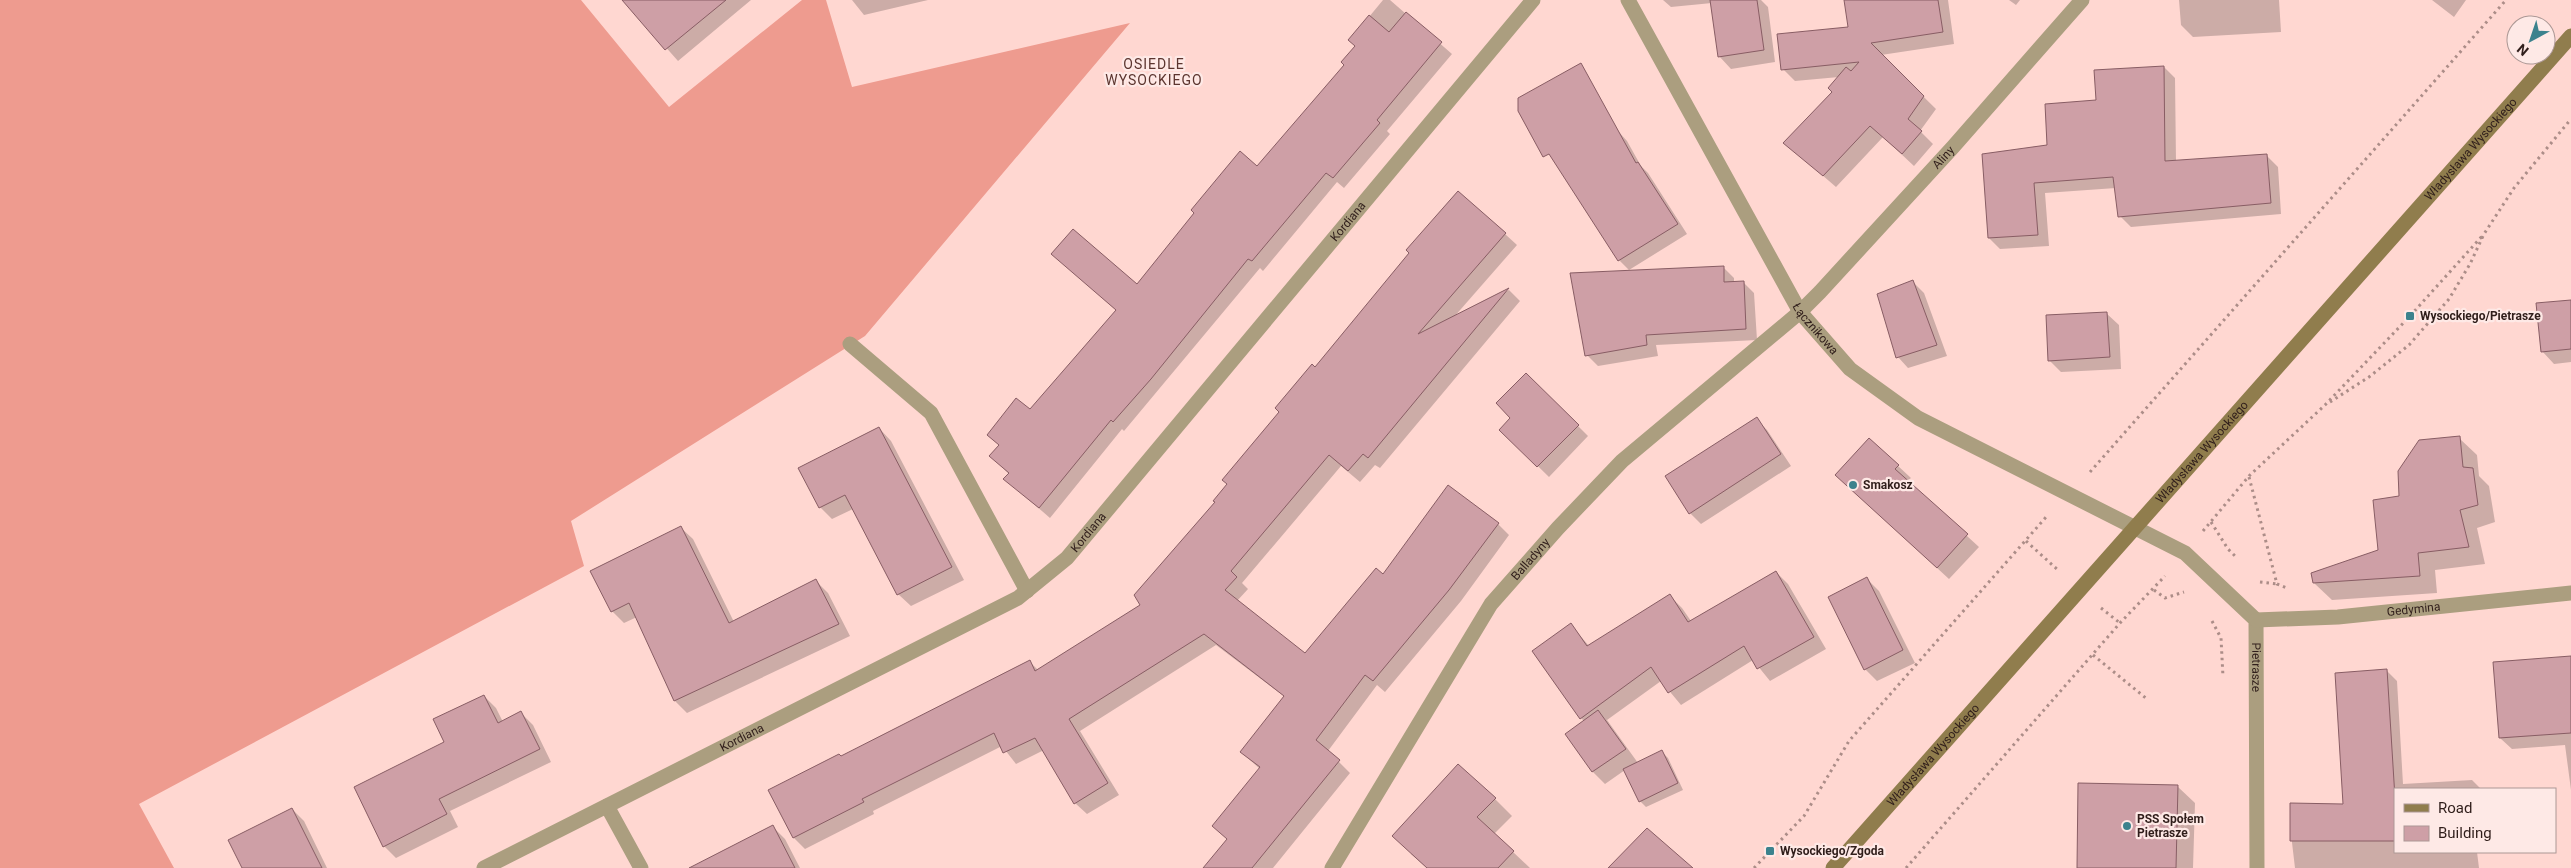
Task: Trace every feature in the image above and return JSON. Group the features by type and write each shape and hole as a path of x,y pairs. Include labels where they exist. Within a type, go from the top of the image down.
{"street":[{"name":"Kordiana","path":"484,868 1009,602 1027,591 1067,558 1533,0"},
{"name":"Łącznikowa","path":"1628,0 1800,312 1850,368 1918,418 2134,527"},
{"name":"Aliny","path":"1800,312 1953,147 2082,0"},
{"name":"Władysława Wysockiego","path":"1833,868 2571,36"},
{"name":"Balladyny","path":"1332,868 1491,604 1558,528 1622,461 1800,312"},
{"path":"850,344 931,413 1027,591"},
{"path":"2134,527 2185,553 2256,620"},
{"name":"Gedymina","path":"2256,620 2338,617 2571,593"},
{"name":"Pietrasze","path":"2256,620 2257,868"},
{"path":"606,806 641,868"}],"path":[{"path":"1754,868 1804,816 1849,741 2047,517 2060,490 2092,470 2506,0"},
{"path":"2325,405 2369,377 2409,345 2448,299 2470,264 2484,234 2514,188 2571,119"},
{"path":"1906,868 2093,655 2154,590 2249,476 2325,405 2410,316 2484,234"},
{"path":"2249,476 2277,584"},
{"path":"2211,522 2228,549 2241,563"},
{"path":"2255,576 2262,584 2277,584 2289,589"},
{"path":"2154,590 2165,598 2186,592 2192,597"},
{"path":"2208,615 2221,638 2224,678"},
{"path":"2093,655 2147,699"}],"shaded area":[{"path":"0,0 581,0 669,107 802,0 826,0 852,87 1130,23 865,336 571,521 584,566 139,804 174,868 0,868"}],"building":[{"path":"622,0 726,0 665,50"},
{"path":"1710,0 1757,0 1764,50 1718,57"},
{"path":"1844,0 1938,0 1943,32 1871,43 1924,96 1908,119 1922,131 1902,154 1870,126 1823,176 1783,143 1832,92 1828,88 1846,67 1851,71 1859,62 1781,70 1777,34 1848,27"},
{"path":"1406,12 1442,42 1377,120 1380,123 1333,178 1326,173 1252,261 1248,259 1151,379 1113,422 1111,420 1039,508 1003,479 1009,473 989,456 999,445 987,435 1016,398 1030,409 1116,310 1051,254 1073,229 1137,284 1194,213 1191,210 1240,151 1257,166 1344,65 1341,62 1355,46 1348,40 1369,15 1389,32"},
{"path":"1581,63 1636,163 1638,162 1678,224 1618,261 1549,154 1543,157 1518,111 1518,98"},
{"path":"2164,66 2165,161 2267,154 2271,203 2118,217 2113,177 2034,183 2038,235 1988,238 1982,154 2047,145 2045,104 2096,100 2094,70"},
{"path":"1458,191 1506,233 1418,334 1509,288 1368,458 1363,454 1348,471 1329,455 1231,571 1237,577 1225,590 1305,653 1376,568 1383,574 1448,485 1499,523 1449,590 1373,681 1365,675 1316,740 1340,760 1252,868 1203,868 1227,839 1212,826 1260,767 1240,752 1284,696 1204,634 1069,719 1108,783 1074,804 1035,738 1003,753 994,733 862,799 864,802 793,838 768,790 839,754 841,756 1030,660 1035,671 1140,605 1134,595 1215,502 1213,501 1227,484 1222,480 1279,412 1275,408 1312,364 1315,367 1409,253 1406,250"},
{"path":"1724,266 1724,282 1744,281 1746,329 1646,335 1647,345 1585,356 1570,273"},
{"path":"1913,280 1937,345 1896,358 1877,294"},
{"path":"2571,300 2571,349 2541,352 2536,303"},
{"path":"2107,312 2110,357 2048,361 2046,315"},
{"path":"1526,373 1579,425 1537,467 1499,430 1510,418 1496,403"},
{"path":"1757,417 1781,454 1689,514 1665,476"},
{"path":"879,427 952,567 897,595 845,495 819,508 798,468"},
{"path":"2460,436 2463,467 2473,468 2478,505 2460,510 2469,547 2418,553 2420,576 2313,583 2311,573 2378,550 2373,500 2399,496 2398,471 2419,440"},
{"path":"1869,438 1899,465 1895,469 1968,534 1937,568 1835,475"},
{"path":"681,526 729,623 816,579 839,624 674,701 629,603 611,612 590,571"},
{"path":"1776,571 1814,637 1757,669 1744,646 1668,693 1651,667 1580,719 1532,651 1571,623 1587,646 1670,594 1688,622"},
{"path":"1867,577 1903,650 1864,670 1828,597"},
{"path":"2571,656 2571,733 2499,738 2493,662"},
{"path":"2387,669 2394,788 2394,841 2290,841 2290,803 2343,804 2335,673"},
{"path":"484,695 498,723 521,711 540,749 439,799 447,814 383,847 354,787 444,742 433,719"},
{"path":"1598,710 1626,749 1592,772 1565,734"},
{"path":"1662,750 1678,783 1639,802 1623,769"},
{"path":"1458,764 1496,798 1477,817 1514,851 1498,868 1427,868 1392,836"},
{"name":"PSS Społem Pietrasze","path":"2078,783 2178,785 2176,868 2077,868"},
{"path":"292,808 322,868 242,868 228,840"},
{"path":"773,825 795,868 689,868"},
{"path":"1647,828 1693,868 1608,868"}],"place":[{"name":"Wysockiego/Pietrasze","path":"2410,316"},
{"name":"Smakosz","path":"1853,485"},
{"name":"PSS Społem Pietrasze","path":"2127,826"},
{"name":"Wysockiego/Zgoda","path":"1770,851"}],"district":[{"name":"OSIEDLE WYSOCKIEGO","path":"1154,72"}]}
